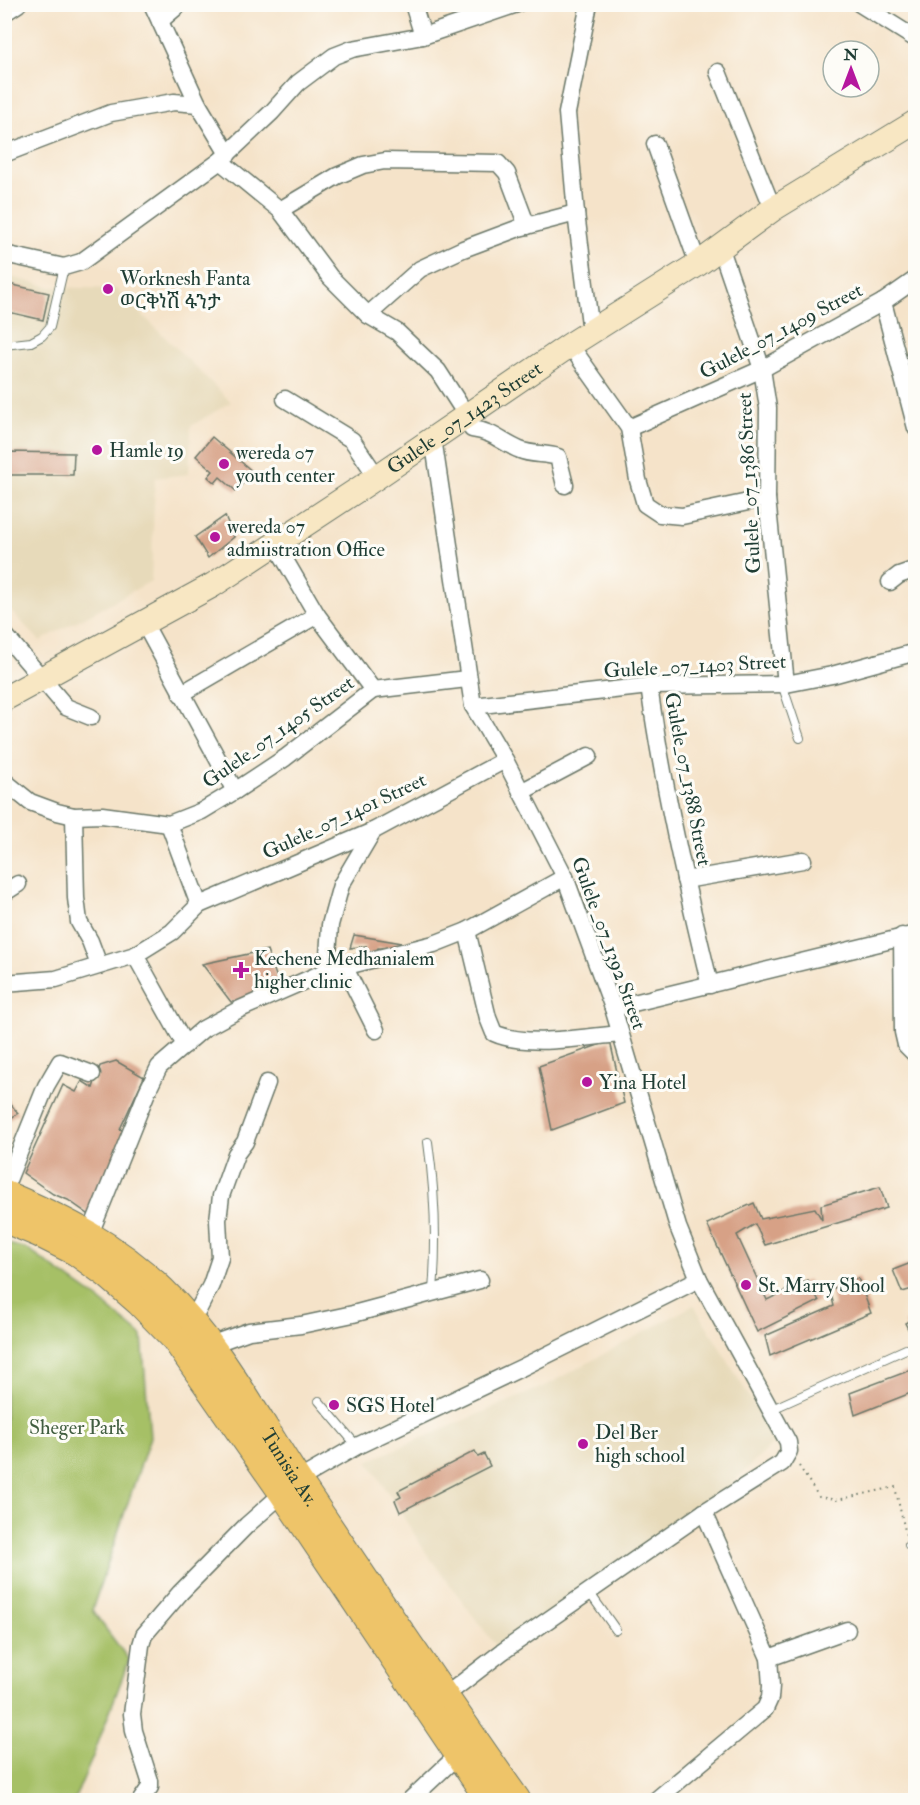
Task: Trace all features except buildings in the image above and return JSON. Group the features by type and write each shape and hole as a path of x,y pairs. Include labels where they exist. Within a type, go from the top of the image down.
{"main road":[{"name":"Gulele _07_1423 Street","path":"4,699 213,585 377,477 570,345 721,249 773,209 915,122"},
{"name":"Tunisia Av.","path":"4,1192 83,1243 133,1264 163,1291 192,1341 436,1703 517,1800"},
{"name":"Tunisia Av.","path":"4,1219 38,1233 83,1243"},
{"name":"Tunisia Av.","path":"436,1703 458,1755 489,1800"}],"street":[{"path":"4,13 18,4"},
{"path":"152,4 224,158 280,210 330,277 368,315 397,332 438,371 467,416 472,429 487,431 523,452 546,453 558,457 565,485"},
{"path":"160,21 180,4"},
{"path":"413,4 423,36"},
{"path":"4,254 64,267 81,262 224,158 298,83 334,56 351,49 423,36 517,4"},
{"path":"589,4 567,113 576,213 591,332"},
{"path":"860,4 915,39"},
{"path":"718,72 773,209"},
{"path":"4,154 111,113 174,102 198,104"},
{"path":"654,144 698,264"},
{"path":"280,210 336,176 363,165 385,162 498,163 507,173 527,226"},
{"path":"368,315 420,269 463,249 527,226 576,213"},
{"name":"Gulele _07_1386 Street","path":"721,249 762,369 768,408 767,498 784,684"},
{"name":"Gulele_07_1409 Street","path":"629,428 762,369 883,302 915,279"},
{"path":"883,302 915,428"},
{"path":"570,345 629,428 638,480 645,504 660,514 682,516 767,498"},
{"path":"285,399 352,440 377,477"},
{"name":"Gulele _07_1392 Street","path":"433,438 467,679 473,706 505,760 565,877 613,1008 678,1227 699,1279 788,1442 789,1451"},
{"path":"275,543 317,615 373,690 467,679"},
{"path":"890,582 899,574 915,569"},
{"path":"181,694 317,615"},
{"path":"144,623 235,791"},
{"path":"4,634 66,707 91,717"},
{"name":"Gulele _07_1403 Street","path":"473,706 649,686 784,684 832,675 915,652"},
{"name":"Gulele_07_1388 Street","path":"649,686 656,733 710,985"},
{"name":"Gulele_07_1405 Street","path":"4,781 30,802 74,816 102,815 169,824 202,811 235,791 285,758 373,690"},
{"path":"521,792 589,756"},
{"name":"Gulele_07_1401 Street","path":"4,983 56,979 135,954 172,932 199,905 373,831 505,760"},
{"path":"74,816 76,898 80,922 99,965"},
{"path":"169,824 199,905"},
{"path":"373,831 341,885 330,925 335,968 376,1030"},
{"name":"Gulele_07_1388 Street","path":"686,880 803,860"},
{"path":"83,1243 159,1067 203,1029 240,1009 335,968 434,944 467,931 565,877"},
{"path":"467,931 488,1018 494,1033 502,1037 536,1041 620,1034"},
{"path":"613,1008 909,935 903,1032 906,1045 915,1054"},
{"path":"135,954 185,1045"},
{"path":"4,1192 46,1086 60,1062 92,1074"},
{"path":"267,1083 245,1142 236,1154 221,1196 218,1220 220,1258 192,1341 301,1325 480,1280"},
{"path":"141,1800 150,1787 150,1781 134,1731 132,1714 137,1665 144,1635 180,1593 290,1486 357,1446 699,1279"},
{"path":"436,1703 502,1652 704,1512 782,1463 789,1451"},
{"path":"656,1800 765,1709 770,1698 769,1658 704,1512"},
{"path":"769,1658 847,1630"},
{"path":"410,1800 458,1755"}],"lane":[{"path":"4,345 31,342 42,336 50,327 64,267"},
{"path":"784,684 800,738"},
{"path":"428,1142 435,1218 433,1291"},
{"path":"771,1410 906,1349"},
{"path":"319,1401 357,1446"},
{"path":"589,1592 616,1630"}],"path":[{"path":"789,1451 819,1497 837,1500 895,1487 912,1546"}],"shaded area":[{"name":"Hamle 19","path":"4,275 49,287 116,289 231,402 191,426 189,474 155,478 151,581 40,641 5,605"},
{"path":"694,1305 776,1441 720,1495 499,1650 427,1554 368,1461 547,1385"}],"green space":[{"name":"Sheger Park","path":"5,1243 27,1249 101,1301 142,1336 150,1437 92,1610 129,1660 74,1800 5,1800"}],"place":[{"name":"Worknesh Fanta ወርቅነሽ ፋንታ","path":"108,289"},
{"name":"Hamle 19","path":"97,450"},
{"name":"wereda 07 youth center","path":"224,464"},
{"name":"wereda 07 admiistration Office","path":"215,537"},
{"name":"Kechene Medhanialem higher clinic","path":"241,970"},
{"name":"Yina Hotel","path":"587,1082"},
{"name":"St. Marry Shool","path":"746,1285"},
{"name":"SGS Hotel","path":"334,1405"},
{"name":"Del Ber high school","path":"583,1444"}]}
